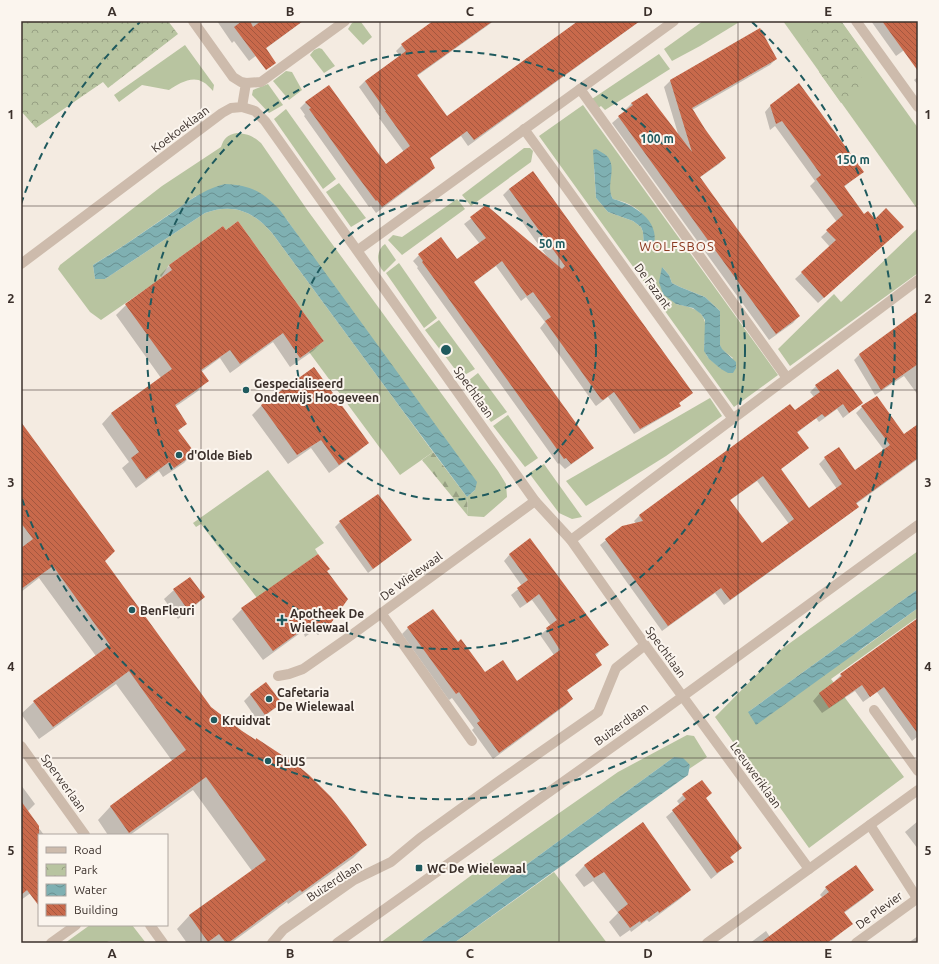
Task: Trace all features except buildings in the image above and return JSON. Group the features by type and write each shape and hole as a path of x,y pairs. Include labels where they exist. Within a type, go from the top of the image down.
{"street":[{"path":"193,21 233,77 246,83 261,82 345,21"},
{"path":"358,250 674,21"},
{"path":"856,21 918,107"},
{"path":"242,107 246,83"},
{"path":"580,89 788,378"},
{"name":"Spechtlaan","path":"242,107 256,111 265,121 535,501 571,540 682,696"},
{"name":"Koekoeklaan","path":"21,264 222,113 231,108 242,107"},
{"name":"De Fazant","path":"524,129 733,419"},
{"path":"571,540 918,280"},
{"name":"De Wielewaal","path":"278,676 303,669 381,614 535,501"},
{"name":"Buizerdlaan","path":"337,943 918,525"},
{"path":"381,614 472,741"},
{"name":"Buizerdlaan","path":"272,943 283,930 354,880 391,862 470,802 598,712 616,668 645,646"},
{"name":"Leeuweriklaan","path":"682,696 809,869"},
{"path":"874,710 918,771"},
{"name":"Sperwerlaan","path":"21,746 84,834"},
{"path":"707,943 918,790"},
{"name":"De Plevier","path":"856,943 917,898 870,825"},
{"path":"52,943 75,926"},
{"path":"151,926 163,943"}],"green space":[{"path":"21,21 168,21 178,34 108,88 103,82 36,128 21,111"},
{"path":"356,21 361,22 372,37 363,45 348,29 352,23"},
{"path":"703,21 741,21 672,61 664,49"},
{"path":"783,21 841,21 918,128 918,210"},
{"path":"812,21 841,21 865,55 855,63 862,79 858,96 841,103 819,72 818,56 801,30"},
{"path":"185,45 214,85 213,91 204,83 194,79 185,81 169,90 142,85 119,102 114,95"},
{"path":"319,48 322,49 335,66 324,73 310,55 314,50"},
{"path":"659,54 670,69 605,110 601,106 598,108 592,99"},
{"path":"286,71 292,72 302,90 289,100 273,81"},
{"path":"268,84 283,105 269,113 252,95 253,90"},
{"path":"583,105 778,375 734,407 539,136","holes":["594,168 610,187 610,193 613,199 627,203 638,209 650,224 653,231 644,248 643,232 641,227 633,221 608,212 596,198","662,267 669,275 672,283 705,297 720,311 721,349 733,358 721,369 709,359 704,349 706,335 705,321 695,309 676,304"]},
{"path":"286,109 336,179 323,189 274,119"},
{"path":"237,133 250,136 261,143 308,211 498,471 506,484 507,497 484,517 468,516 467,497 475,490 287,220 196,196 93,265 95,279 105,279 205,213 215,210 233,209 250,214 265,225 272,233 433,452 400,475 309,352 324,341 238,221 226,230 223,226 169,265 159,280 101,320 90,312 58,269 60,265 162,186 221,147 223,141 228,136"},
{"path":"524,148 530,148 533,151 531,162 471,206 462,195"},
{"path":"339,183 366,218 351,227 326,192"},
{"path":"457,199 465,209 402,255 388,240 393,235 402,237"},
{"path":"918,228 918,273 790,366 778,349 834,294 841,302"},
{"path":"385,244 396,260 384,272 381,269 378,257 380,250"},
{"path":"399,263 437,318 424,328 386,273"},
{"path":"439,320 475,369 461,377 425,330"},
{"path":"478,373 507,412 491,422 464,384"},
{"path":"710,398 722,416 666,456 586,506 566,481"},
{"path":"508,415 538,458 525,467 493,426"},
{"path":"433,452 467,497 468,516 422,460"},
{"path":"544,464 582,517 572,519 559,513 529,473"},
{"path":"268,470 324,543 315,549 318,554 257,598 201,524 196,527 193,523"},
{"path":"918,551 918,589 748,712 862,649 918,608 918,617 831,679 904,777 809,848 715,717 783,648"},
{"path":"687,735 694,736 707,757 689,769 690,765 674,757 419,943 380,943 492,860 618,772"},
{"path":"554,872 607,943 454,943"},
{"path":"89,926 133,926 146,943 121,943 120,941 109,941 105,943 65,943"}],"water":[{"path":"596,149 606,155 610,161 612,171 610,188 613,199 629,205 643,214 653,228 655,236 654,245 648,249 644,248 643,232 641,227 633,221 608,212 596,198 593,150"},
{"path":"225,184 255,190 261,193 279,209 477,482 475,490 467,497 272,233 265,225 250,214 233,209 215,210 205,213 105,279 95,279 93,265 207,190"},
{"path":"662,267 669,275 672,283 705,297 720,311 720,345 722,349 736,362 736,368 733,373 728,373 721,369 709,359 704,351 705,320 701,314 693,308 676,304 663,294 659,282"},
{"path":"918,589 918,608 756,725 748,712"},
{"path":"674,757 683,758 690,765 688,775 454,943 419,943"}],"place":[{"name":"Gespecialiseerd Onderwijs Hoogeveen","path":"246,390"},
{"name":"d'Olde Bieb","path":"179,455"},
{"name":"BenFleuri","path":"132,610"},
{"name":"Apotheek De Wielewaal","path":"282,620"},
{"name":"Cafetaria De Wielewaal","path":"269,699"},
{"name":"Kruidvat","path":"214,720"},
{"name":"PLUS","path":"268,761"},
{"name":"WC De Wielewaal","path":"419,868"}],"district":[{"name":"WOLFSBOS","path":"677,246"}]}
